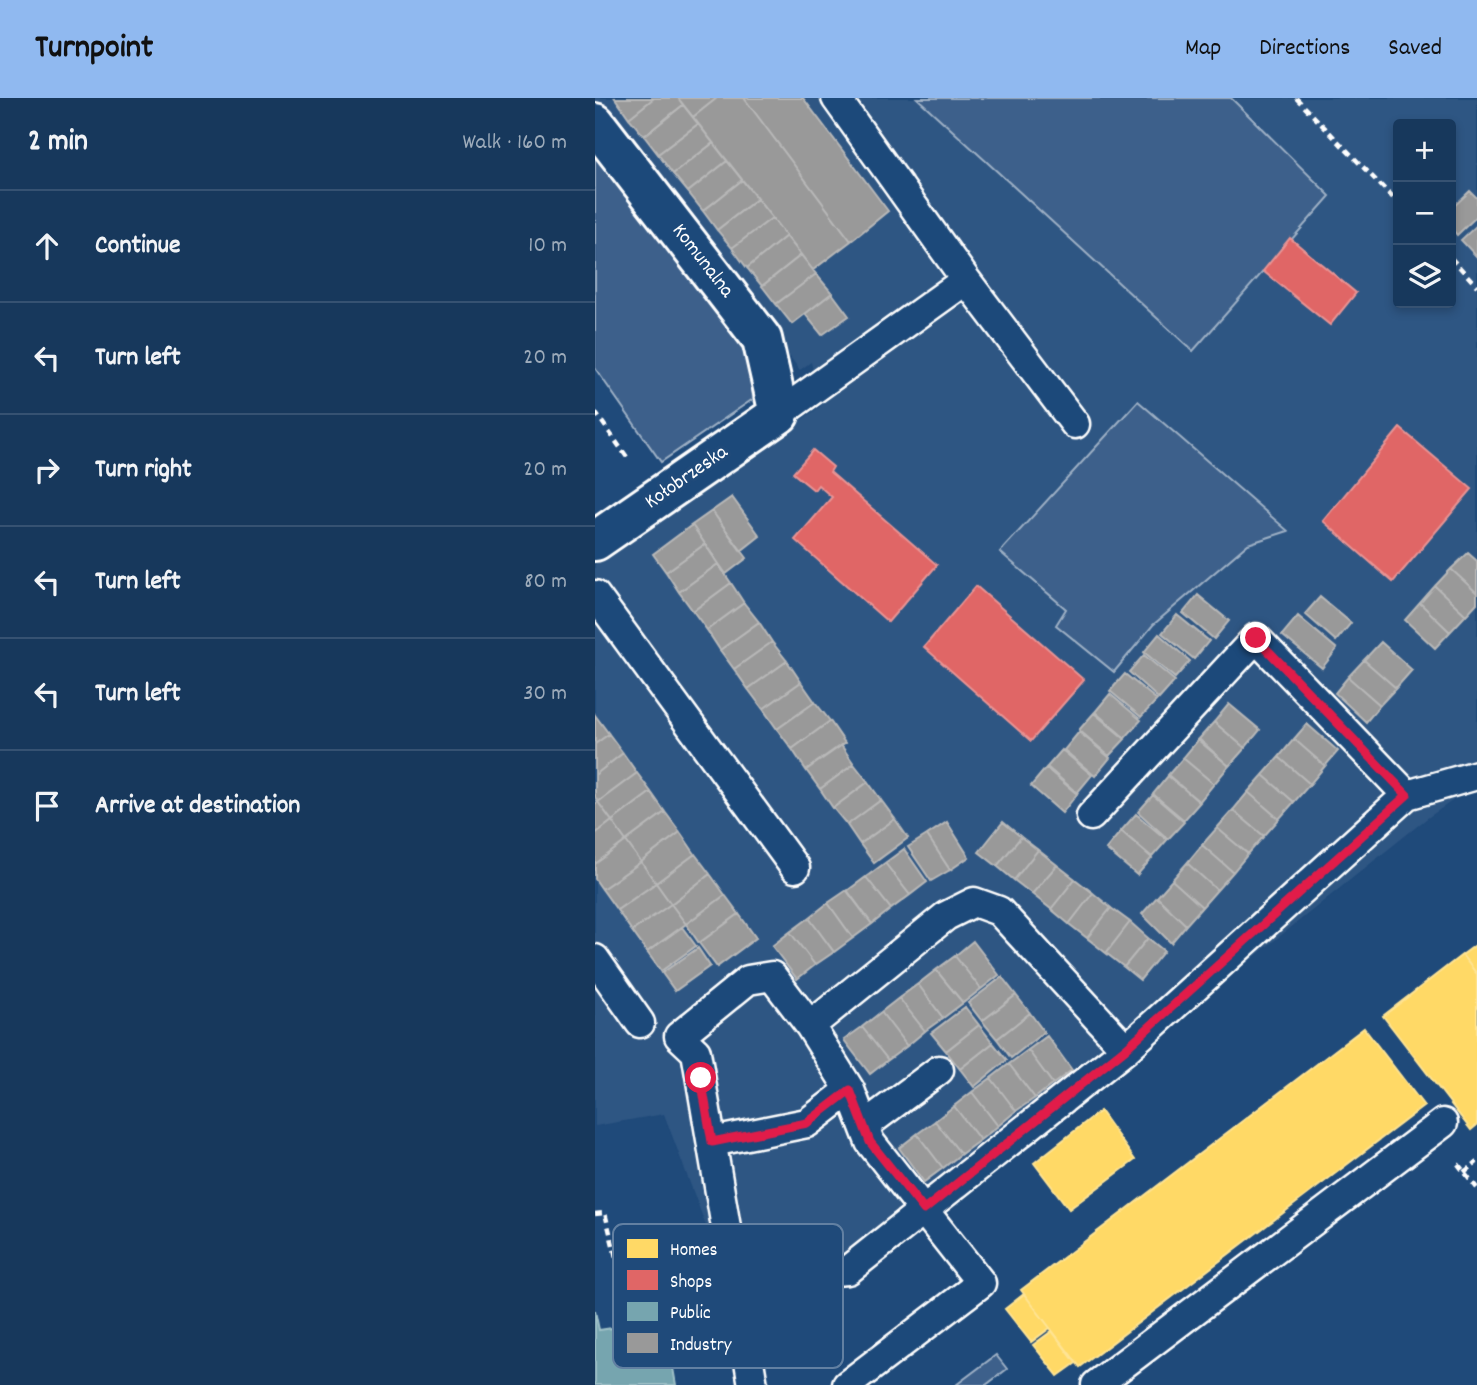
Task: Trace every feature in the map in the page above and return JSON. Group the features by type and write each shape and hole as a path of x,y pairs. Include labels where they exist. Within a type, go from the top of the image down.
{"street":[{"name":"Komunalna","path":"595,123 762,339 779,414"},
{"name":"Kołobrzeska","path":"595,541 779,414"}],"lane":[{"path":"836,98 966,280 1075,425"},
{"path":"779,414 966,280"},
{"path":"595,595 795,868"},
{"path":"1091,816 1256,638 1407,795"},
{"path":"843,1270 848,1270 1125,1049 1407,795 1477,775"},
{"path":"810,1026 946,916 974,902 999,911 1125,1049"},
{"path":"595,959 640,1023"},
{"path":"725,1224 697,1052 679,1036 748,980 772,976 810,1026 850,1090 870,1142 981,1283 847,1385"},
{"path":"865,1126 939,1070"},
{"path":"712,1142 807,1123 850,1090"},
{"path":"1096,1385 1443,1123"}],"path":[{"path":"1296,98 1393,199"},
{"path":"1456,263 1477,286"},
{"path":"595,412 656,499"},
{"path":"1464,1172 1477,1162"},
{"path":"595,1214 605,1213 613,1245"}],"shaded area":[{"path":"595,98 917,98 1193,351 1249,114 1232,98 1477,98 1477,791 1465,792 1426,819 856,1276 843,1277 843,1224 705,1224 664,1114 595,1126 595,564 821,406 811,362 800,370 595,104"},
{"path":"917,98 1231,98 1330,196 1193,351"},
{"path":"595,156 749,344 753,399 661,462 595,368"},
{"path":"1138,401 1288,531 1248,544 1153,625 1114,672 1056,625 1066,609 1000,552"},
{"path":"996,1355 1007,1369 986,1385 956,1385"}],"building: Homes":[{"path":"1477,944 1477,974 1462,955"},
{"path":"1462,955 1477,974 1477,1125 1471,1130 1383,1016"},
{"path":"1364,1028 1424,1106 1080,1367 1021,1290"},
{"path":"1100,1111 1135,1160 1069,1209 1034,1163"},
{"path":"1024,1294 1050,1328 1031,1342 1005,1309"},
{"path":"1052,1331 1076,1363 1058,1376 1033,1345"}],"building: Shops":[{"path":"1290,238 1356,293 1330,325 1263,271"},
{"path":"1400,428 1472,489 1393,582 1323,521"},
{"path":"813,450 833,467 830,472 937,565 888,622 795,540 832,497 818,485 814,490 793,473"},
{"path":"976,586 1084,680 1031,741 924,647"}],"building: Public":[{"path":"595,1311 599,1330 613,1328 613,1368 673,1368 676,1385 595,1385"}],"building: Industry":[{"path":"615,98 654,98 629,118"},
{"path":"654,98 678,98 683,105 644,136 629,118"},
{"path":"678,98 717,98 693,117"},
{"path":"717,98 744,98 851,241 813,270 693,117"},
{"path":"744,98 803,98 888,211 851,241"},
{"path":"683,105 698,124 658,154 644,136"},
{"path":"698,124 713,143 673,174 658,154"},
{"path":"713,143 727,161 688,192 673,174"},
{"path":"727,161 742,180 703,211 688,192"},
{"path":"742,180 757,199 717,230 703,211"},
{"path":"1470,191 1477,198 1477,216 1457,235 1456,234 1456,204"},
{"path":"757,199 772,218 732,248 717,230"},
{"path":"772,218 786,236 747,268 732,248"},
{"path":"1477,225 1477,257 1461,240"},
{"path":"786,236 801,255 762,286 747,268"},
{"path":"801,255 816,274 776,304 762,286"},
{"path":"816,274 832,293 792,324 776,304"},
{"path":"832,293 849,316 822,335 805,314"},
{"path":"732,497 760,536 741,551 712,511"},
{"path":"712,511 747,558 726,574 692,525"},
{"path":"692,525 705,544 666,572 653,554"},
{"path":"705,544 718,564 679,592 666,572"},
{"path":"1468,553 1477,561 1477,593 1451,569"},
{"path":"718,564 731,583 693,611 679,592"},
{"path":"1451,569 1477,593 1477,603 1466,615 1435,586"},
{"path":"731,583 744,603 707,630 693,611"},
{"path":"1435,586 1466,615 1450,632 1420,603"},
{"path":"1198,595 1229,621 1214,639 1183,613"},
{"path":"1320,597 1351,623 1336,641 1305,614"},
{"path":"744,603 759,622 720,650 707,630"},
{"path":"1420,603 1450,632 1435,648 1405,620"},
{"path":"1177,615 1209,641 1194,659 1162,633"},
{"path":"1298,616 1337,649 1322,668 1282,635"},
{"path":"759,622 772,642 734,669 720,650"},
{"path":"1159,634 1190,661 1175,678 1144,652"},
{"path":"772,642 787,661 748,689 734,669"},
{"path":"1381,642 1412,670 1396,688 1364,660"},
{"path":"1144,655 1175,681 1159,699 1129,672"},
{"path":"1364,660 1396,688 1380,705 1348,677"},
{"path":"787,661 801,682 763,709 748,689"},
{"path":"1125,674 1157,700 1141,717 1110,691"},
{"path":"1348,677 1380,705 1366,722 1335,693"},
{"path":"801,682 815,702 777,729 763,709"},
{"path":"1110,694 1141,720 1125,738 1095,712"},
{"path":"815,702 830,721 792,749 777,729"},
{"path":"1229,704 1260,730 1245,748 1214,722"},
{"path":"1094,713 1125,739 1109,756 1079,730"},
{"path":"595,715 609,734 595,744"},
{"path":"830,721 845,743 806,770 792,749"},
{"path":"1214,722 1245,748 1229,766 1199,739"},
{"path":"1307,724 1338,751 1325,766 1294,739"},
{"path":"1079,732 1110,758 1095,776 1064,750"},
{"path":"609,734 623,753 595,775 595,744"},
{"path":"1294,739 1325,766 1310,784 1279,757"},
{"path":"1198,740 1229,766 1214,784 1183,758"},
{"path":"841,745 854,764 820,789 806,770"},
{"path":"1062,750 1092,775 1077,793 1047,767"},
{"path":"623,753 637,773 598,802 595,797 595,775"},
{"path":"1279,757 1310,784 1294,802 1263,775"},
{"path":"1183,758 1214,784 1199,802 1168,775"},
{"path":"854,764 868,782 833,808 820,789"},
{"path":"1046,768 1077,794 1062,813 1031,786"},
{"path":"637,773 651,792 612,821 598,802"},
{"path":"1263,775 1294,802 1279,819 1248,792"},
{"path":"1168,776 1200,802 1184,820 1153,794"},
{"path":"868,782 881,800 847,825 833,808"},
{"path":"651,792 665,812 626,841 612,821"},
{"path":"1248,792 1279,819 1264,836 1233,810"},
{"path":"1153,795 1184,822 1168,839 1138,812"},
{"path":"881,800 895,819 860,844 847,825"},
{"path":"598,802 612,821 595,834 595,804"},
{"path":"1233,810 1264,836 1248,854 1217,828"},
{"path":"665,812 680,832 641,862 626,841"},
{"path":"1136,814 1167,840 1152,857 1121,831"},
{"path":"895,819 908,838 874,863 860,844"},
{"path":"612,821 626,841 595,864 595,834"},
{"path":"947,822 969,857 950,870 927,835"},
{"path":"1003,822 1021,837 997,866 979,852"},
{"path":"1217,828 1248,854 1233,872 1202,845"},
{"path":"1121,831 1152,858 1137,875 1106,849"},
{"path":"680,832 695,854 656,883 641,862"},
{"path":"927,835 950,870 931,881 908,847"},
{"path":"1021,837 1038,850 1014,880 997,866"},
{"path":"626,841 641,862 602,889 595,879 595,864"},
{"path":"1202,845 1233,872 1217,890 1187,863"},
{"path":"904,849 927,882 910,895 885,863"},
{"path":"1038,850 1057,865 1032,894 1014,880"},
{"path":"695,854 710,874 671,904 656,883"},
{"path":"641,862 656,883 617,910 602,889"},
{"path":"885,863 910,895 891,909 866,877"},
{"path":"1187,863 1217,890 1202,907 1172,880"},
{"path":"1057,865 1075,879 1051,909 1032,894"},
{"path":"710,874 725,895 686,924 671,904"},
{"path":"866,877 891,909 872,924 847,891"},
{"path":"1075,879 1093,893 1069,924 1051,909"},
{"path":"1172,880 1202,907 1186,925 1157,897"},
{"path":"656,883 671,904 632,931 617,910"},
{"path":"847,890 872,924 853,938 828,903"},
{"path":"1093,893 1111,908 1087,938 1069,924"},
{"path":"725,895 739,914 699,943 686,924"},
{"path":"1157,897 1186,925 1171,943 1142,914"},
{"path":"828,903 853,938 834,952 809,918"},
{"path":"671,904 686,924 647,952 632,931"},
{"path":"1111,908 1130,922 1106,953 1087,938"},
{"path":"739,914 756,938 717,967 699,943"},
{"path":"809,918 834,952 815,965 790,932"},
{"path":"1130,922 1148,938 1124,967 1106,953"},
{"path":"682,927 696,946 661,971 647,952"},
{"path":"790,932 815,965 797,979 772,946"},
{"path":"1148,938 1164,951 1140,980 1124,967"},
{"path":"973,941 999,975 981,989 955,956"},
{"path":"698,948 710,966 675,991 662,973"},
{"path":"955,956 981,989 963,1003 936,970"},
{"path":"936,970 963,1003 943,1018 918,984"},
{"path":"1002,977 1016,995 982,1021 968,1003"},
{"path":"918,984 943,1018 925,1031 899,998"},
{"path":"1016,995 1030,1013 997,1039 982,1021"},
{"path":"899,998 925,1031 907,1046 881,1012"},
{"path":"965,1007 979,1025 946,1051 931,1033"},
{"path":"881,1012 907,1046 888,1060 862,1027"},
{"path":"1030,1013 1044,1032 1011,1058 997,1039"},
{"path":"979,1025 993,1043 960,1069 946,1051"},
{"path":"862,1027 888,1060 870,1074 844,1040"},
{"path":"1047,1036 1072,1070 1053,1084 1028,1050"},
{"path":"993,1043 1007,1060 974,1087 960,1069"},
{"path":"1028,1050 1053,1084 1035,1098 1009,1064"},
{"path":"1009,1064 1035,1098 1016,1111 991,1078"},
{"path":"991,1078 1016,1111 998,1126 972,1092"},
{"path":"972,1092 998,1126 980,1140 954,1106"},
{"path":"954,1106 980,1140 961,1154 935,1121"},
{"path":"935,1121 961,1154 943,1168 917,1134"},
{"path":"917,1134 943,1168 924,1182 899,1148"}],"route":[{"path":"701,1078 712,1142 807,1123 850,1090 870,1142 924,1210 1125,1049 1407,795 1256,638"}]}
